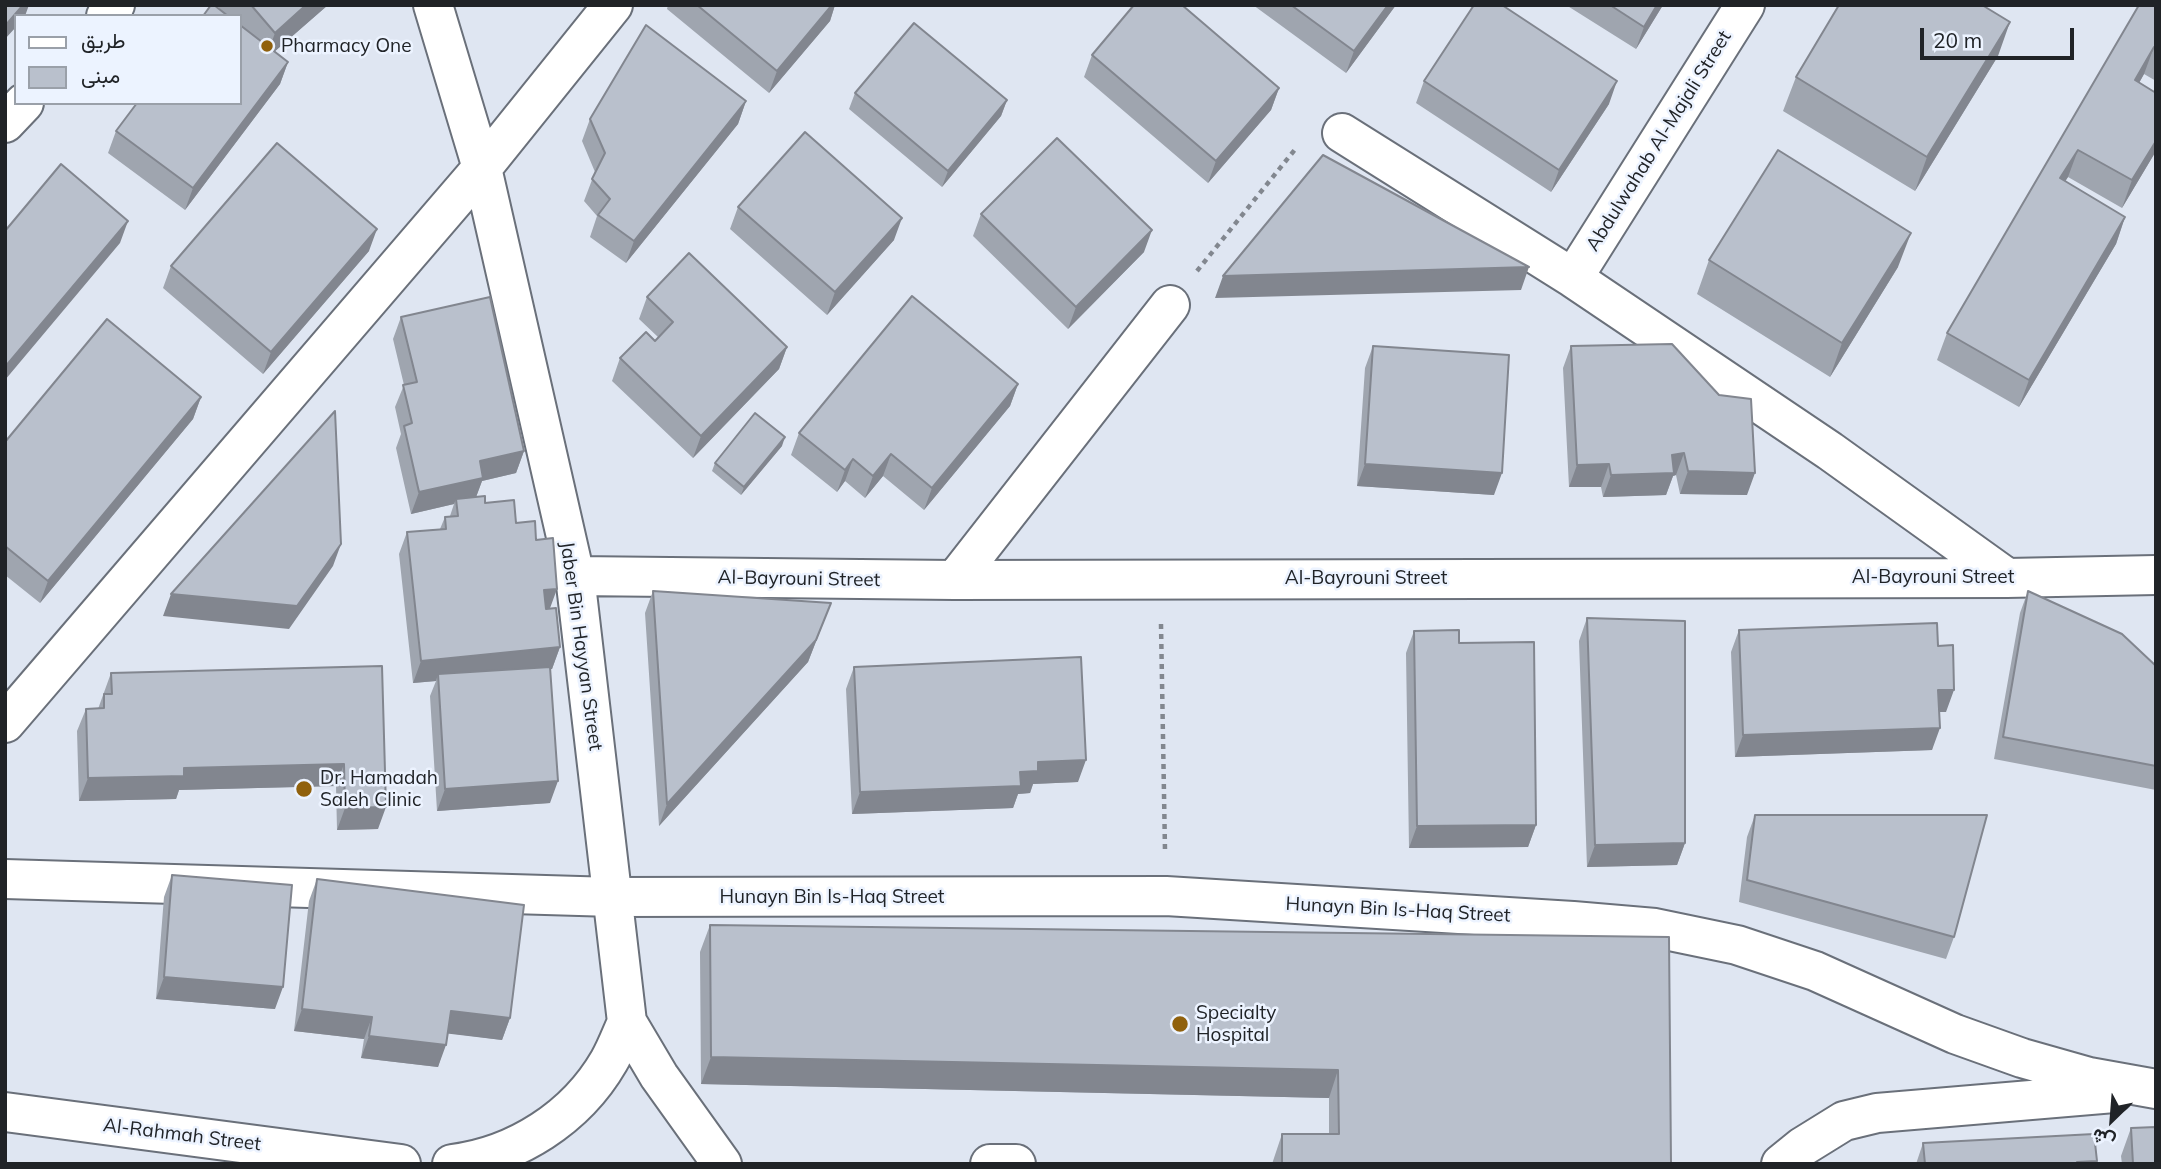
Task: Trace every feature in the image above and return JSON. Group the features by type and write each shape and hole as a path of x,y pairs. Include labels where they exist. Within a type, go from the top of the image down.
{"street":[{"name":"Jaber Bin Hayyan Street","path":"433,5 482,168 575,576 628,1022"},
{"path":"5,723 482,168 613,5"},
{"name":"Abdulwahab Al-Majali Street","path":"1573,278 1745,5"},
{"path":"5,123 22,105"},
{"path":"1342,133 1573,278 1830,451 2007,578"},
{"path":"955,580 1170,305"},
{"name":"Al-Bayrouni Street","path":"575,576 955,580 2007,578 2156,575"},
{"name":"Hunayn Bin Is-Haq Street","path":"5,879 613,897 1166,896 1573,920 1655,928 1737,945 1815,971 1955,1034 2022,1058 2089,1077 2156,1089"},
{"path":"452,1164 512,1148 550,1126 583,1097 609,1062 628,1022"},
{"path":"628,1022 659,1076 722,1164"},
{"name":"Hunayn Bin Is-Haq Street","path":"1781,1164 1843,1121 1877,1113 2156,1089"},
{"name":"Al-Rahmah Street","path":"5,1112 401,1164"},
{"path":"990,1164 1016,1164"}],"path":[{"path":"1170,305 1298,146 1325,123 1342,133"},
{"path":"1160,578 1166,896"}],"building":[{"path":"5,5 23,5 14,14 5,26"},
{"path":"214,5 225,14 204,14"},
{"path":"251,5 306,5 275,33"},
{"path":"697,5 832,5 777,71"},
{"path":"1134,5 1182,5 1279,88 1216,161 1092,55"},
{"path":"1291,5 1388,5 1354,51"},
{"path":"1474,5 1502,5 1617,81 1559,170 1424,81"},
{"path":"1610,5 1657,5 1644,27"},
{"path":"1839,5 1982,5 2010,22 1927,157 1796,77"},
{"path":"2139,5 2156,5 2156,48 2154,47 2135,80 2156,93 2156,141 2132,180 2078,150 2060,178 2125,217 2029,380 1947,333"},
{"path":"914,23 1007,100 948,171 855,93"},
{"path":"646,25 746,101 634,241 598,215 610,199 592,179 605,153 590,119"},
{"path":"242,27 288,62 193,188 116,131 136,105 242,105"},
{"path":"805,132 902,218 835,292 738,207"},
{"path":"1057,138 1152,230 1076,307 981,214"},
{"path":"277,143 377,229 271,352 171,266"},
{"path":"1778,150 1911,233 1842,343 1709,260"},
{"path":"1323,155 1529,267 1223,276"},
{"path":"61,164 128,221 5,367 5,231"},
{"path":"689,253 787,347 701,436 620,358 646,332 655,341 673,322 647,297"},
{"path":"912,296 1018,384 932,488 891,454 873,476 853,459 845,470 799,433"},
{"path":"490,297 524,451 480,461 483,478 419,492 404,426 412,423 403,385 417,382 401,317"},
{"path":"107,319 201,397 48,581 5,546 5,442"},
{"path":"1672,344 1719,395 1751,399 1755,473 1688,471 1684,453 1672,455 1674,473 1611,475 1609,464 1577,465 1571,346"},
{"path":"1373,346 1509,355 1502,473 1365,464"},
{"path":"335,411 341,544 297,606 171,594"},
{"path":"755,413 785,437 744,487 715,463"},
{"path":"485,496 485,503 514,500 516,523 535,521 536,540 553,538 557,589 544,590 546,609 556,608 560,647 421,661 407,532 446,529 445,517 458,516 456,499"},
{"path":"653,591 831,603 816,640 667,804"},
{"path":"2028,591 2122,634 2156,666 2156,766 2003,737"},
{"path":"1587,618 1685,621 1685,843 1595,845"},
{"path":"1937,623 1938,646 1953,645 1954,690 1938,690 1940,728 1743,735 1739,630"},
{"path":"1459,630 1459,643 1534,642 1536,825 1417,826 1414,631"},
{"path":"1081,657 1086,760 1038,762 1038,771 1020,772 1021,786 860,792 854,667"},
{"path":"382,666 386,807 345,808 344,764 184,768 184,776 88,778 86,709 104,708 104,694 112,694 111,673"},
{"path":"550,667 558,781 445,789 438,674"},
{"path":"1755,815 1987,815 1954,937 1747,880"},
{"path":"172,875 292,885 283,987 164,977"},
{"path":"317,879 524,905 510,1018 451,1011 446,1045 369,1036 372,1017 302,1009"},
{"name":"Specialty Hospital","path":"710,925 1669,937 1671,1164 1282,1164 1282,1134 1339,1134 1338,1070 711,1057"},
{"path":"2156,1127 2156,1164 2133,1164 2131,1128"},
{"path":"2094,1134 2097,1161 2077,1162 2078,1164 1925,1164 1923,1143"}],"place":[{"name":"Pharmacy One","path":"267,46"},
{"name":"Dr. Hamadah Saleh Clinic","path":"304,789"},
{"name":"Specialty Hospital","path":"1180,1024"}]}
